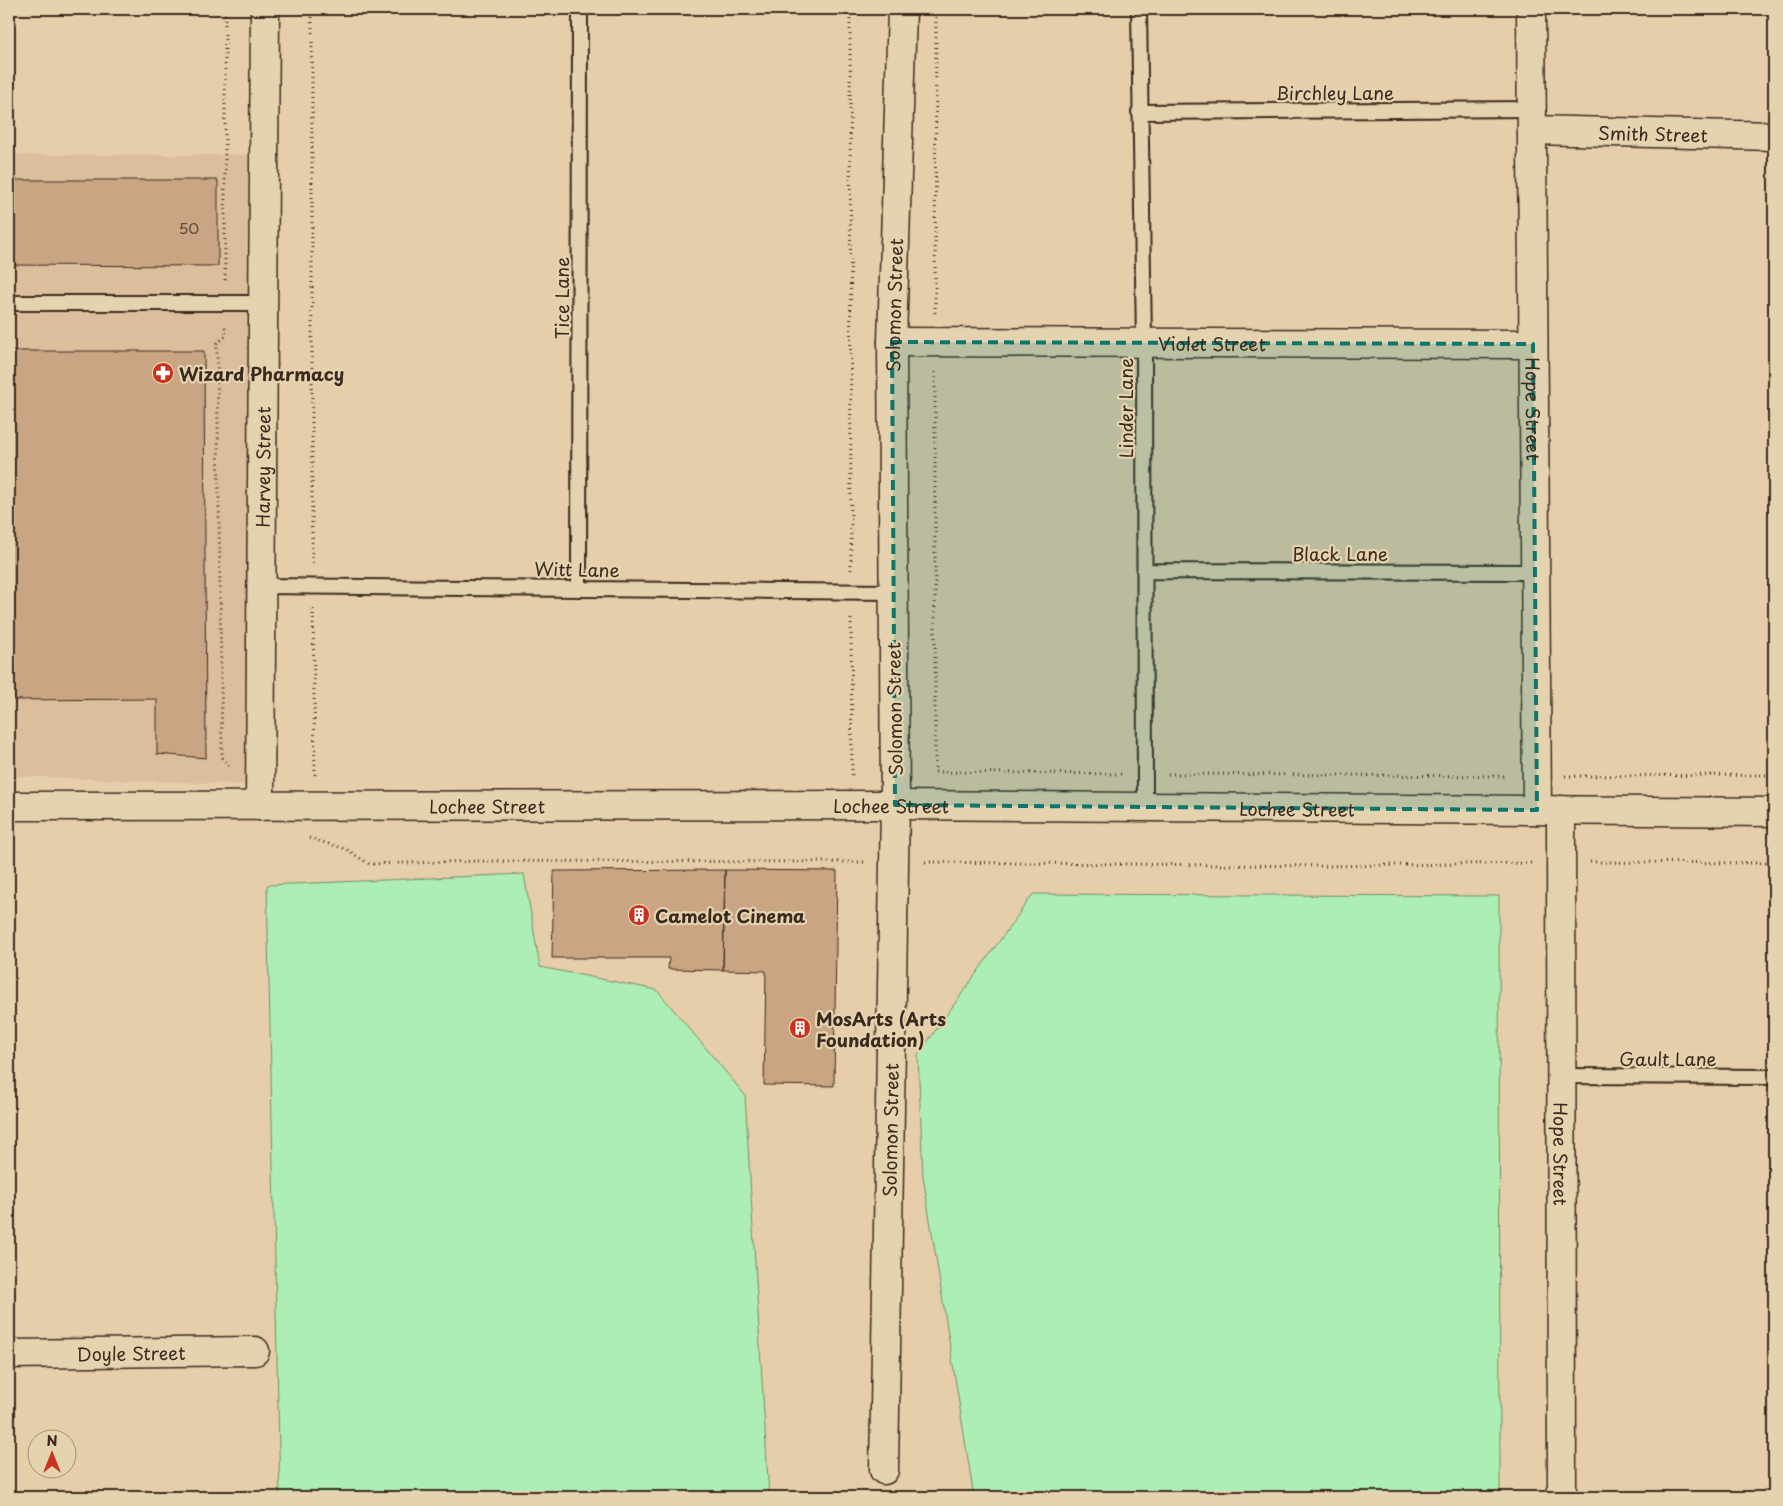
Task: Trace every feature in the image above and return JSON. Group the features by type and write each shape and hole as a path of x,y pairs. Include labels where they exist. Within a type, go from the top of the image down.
{"street":[{"name":"Harvey Street","path":"260,806 265,9"},
{"name":"Solomon Street","path":"884,1470 895,805 892,342 902,9"},
{"name":"Hope Street","path":"1531,9 1536,572 1561,1076 1562,1497"},
{"name":"Smith Street","path":"1532,120 1774,136"},
{"name":"Violet Street","path":"892,342 1533,344"},
{"name":"Lochee Street","path":"9,806 895,805 1774,812"},
{"name":"Doyle Street","path":"9,1354 255,1352"}],"lane":[{"name":"Tice Lane","path":"579,588 580,9"},
{"name":"Linder Lane","path":"1139,9 1139,112 1144,342 1145,807"},
{"name":"Birchley Lane","path":"1139,112 1532,120"},
{"path":"9,303 263,303"},
{"name":"Black Lane","path":"1144,571 1536,572"},
{"name":"Witt Lane","path":"262,586 893,592"},
{"name":"Gault Lane","path":"1561,1076 1774,1077"}],"path":[{"path":"225,9 226,336 217,343 222,757 232,769"}],"highlighted area":[{"path":"892,342 1533,344 1537,810 895,805"}],"shaded area":[{"path":"9,155 259,155 256,785 9,776"}],"green space":[{"path":"524,874 540,967 657,990 745,1095 769,1497 280,1497 267,885"},
{"path":"1033,894 1499,896 1500,1497 974,1497 923,1176 918,1055"}],"building":[{"path":"9,180 218,180 218,266 9,265"},
{"path":"9,351 204,351 206,758 157,754 157,699 9,700"},
{"name":"Camelot Cinema","path":"725,870 723,970 668,969 669,958 552,958 554,871"},
{"name":"MosArts (Arts Foundation)","path":"725,870 837,871 834,1086 764,1085 766,971 723,970"}],"place":[{"name":"Wizard Pharmacy","path":"163,373"},
{"name":"Camelot Cinema","path":"639,915"},
{"name":"MosArts (Arts Foundation)","path":"800,1028"}]}
